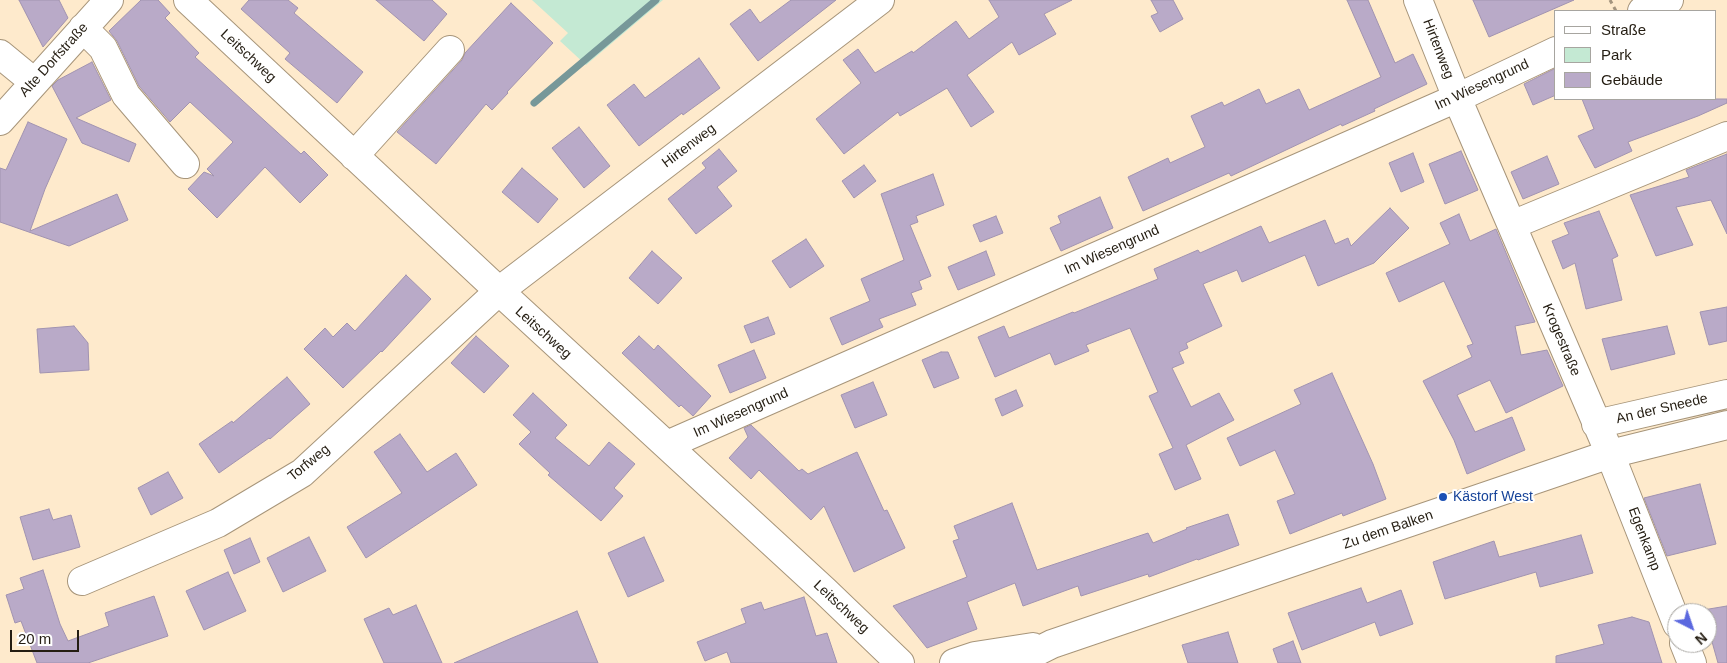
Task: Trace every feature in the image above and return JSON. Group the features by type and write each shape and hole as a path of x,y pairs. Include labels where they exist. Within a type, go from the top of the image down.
{"street":[{"name":"Alte Dorfstraße","path":"0,121 109,0"},
{"name":"Leitschweg","path":"188,0 498,292 667,445 900,663"},
{"name":"Hirtenweg","path":"498,292 880,0"},
{"name":"Hirtenweg","path":"1418,0 1457,98"},
{"path":"1644,10 1669,0"},
{"path":"83,28 103,48 126,95 184,164"},
{"path":"354,156 450,50"},
{"name":"Im Wiesengrund","path":"667,445 1457,98 1554,52"},
{"path":"0,54 34,82"},
{"name":"Krogestraße","path":"1457,98 1610,454"},
{"path":"1512,225 1727,136"},
{"name":"Torfweg","path":"82,581 218,523 302,473 498,292"},
{"name":"An der Sneede","path":"1596,424 1727,394"},
{"name":"Zu dem Balken","path":"1014,663 1052,644 1610,454 1727,425"},
{"name":"Egenkamp","path":"1610,454 1669,603"},
{"name":"Zu dem Balken","path":"954,663 975,656 1052,644"}],"green space":[{"path":"532,0 663,0 586,65 560,41 568,33"}],"building":[{"path":"19,0 59,0 68,18 43,47"},
{"path":"141,0 158,0 170,13 165,18 199,53 195,57 301,154 304,151 328,175 300,203 265,167 217,218 188,189 204,172 214,176 207,169 233,142 190,102 170,122 139,86 117,41 109,31"},
{"path":"249,0 288,0 298,8 294,13 363,72 337,103 285,59 290,53 241,9"},
{"path":"376,0 432,0 447,14 424,41"},
{"path":"791,0 836,0 758,61 730,24 750,9 760,23"},
{"path":"989,0 1072,0 1044,14 1056,34 1019,55 1012,42 967,75 994,112 971,127 947,88 900,116 898,112 844,154 816,119 861,83 843,60 858,49 875,73 912,51 913,53 956,21 969,39 999,17"},
{"path":"1151,0 1173,0 1183,19 1160,32 1151,16 1158,13"},
{"path":"1347,0 1368,0 1395,63 1413,54 1427,84 1374,109 1375,111 1342,126 1341,124 1231,176 1229,173 1143,211 1128,177 1168,158 1170,163 1205,147 1191,116 1222,102 1224,106 1259,89 1266,104 1299,89 1309,110 1381,77"},
{"path":"1473,0 1574,0 1489,37"},
{"path":"511,3 553,43 492,110 486,104 436,164 397,132"},
{"path":"699,58 720,88 683,115 682,113 639,146 607,105 634,84 645,98"},
{"path":"92,62 111,100 76,118 136,144 129,162 82,143 52,86 58,80"},
{"path":"1554,69 1554,96 1533,105 1524,84"},
{"path":"1727,99 1727,103 1698,116 1628,142 1632,151 1595,168 1578,136 1594,129 1582,100"},
{"path":"28,122 67,139 45,189 30,231 117,194 128,220 69,246 0,222 0,168 6,170"},
{"path":"579,127 610,166 584,188 552,148"},
{"path":"719,149 737,171 717,187 732,206 696,234 668,199 706,168 702,163"},
{"path":"1461,151 1478,190 1445,204 1429,164"},
{"path":"1413,153 1424,182 1401,192 1389,163"},
{"path":"1727,154 1727,234 1711,200 1676,207 1693,245 1656,256 1630,195 1689,177 1686,170"},
{"path":"1547,156 1559,184 1523,199 1511,172"},
{"path":"864,165 876,181 854,198 842,181"},
{"path":"522,168 558,199 538,223 502,192"},
{"path":"933,174 944,205 916,216 918,222 910,225 931,276 919,281 922,289 911,293 916,305 879,319 883,327 842,345 830,318 870,301 861,279 904,260 881,194"},
{"path":"1100,197 1113,228 1061,251 1050,228 1061,223 1058,216"},
{"path":"1390,208 1409,228 1374,263 1318,286 1305,255 1242,282 1237,270 1203,284 1222,326 1186,343 1188,348 1179,352 1184,363 1172,368 1191,407 1219,393 1234,420 1186,445 1201,479 1175,490 1159,454 1173,448 1149,396 1158,392 1130,328 1086,345 1089,351 1055,365 1050,353 995,377 978,337 1004,326 1009,338 1074,313 1158,279 1154,269 1198,250 1200,253 1261,226 1269,243 1325,220 1335,244 1348,238 1351,246"},
{"path":"1599,211 1618,256 1612,259 1622,300 1586,309 1575,263 1563,269 1552,241 1569,234 1564,223"},
{"path":"1459,214 1470,241 1496,229 1535,322 1515,326 1521,355 1547,350 1563,386 1506,413 1490,380 1457,395 1475,432 1512,417 1525,450 1467,474 1454,440 1423,381 1472,357 1467,346 1473,344 1444,281 1399,302 1386,273 1450,244 1440,223"},
{"path":"996,216 1003,233 980,242 973,225"},
{"path":"806,239 824,266 790,288 772,261"},
{"path":"652,251 682,278 658,304 629,278"},
{"path":"986,251 995,275 958,290 948,267"},
{"path":"406,275 431,299 382,352 343,388 304,349 325,328 333,337 347,323 355,331"},
{"path":"1727,307 1727,341 1709,345 1700,312"},
{"path":"768,317 775,334 751,343 744,326"},
{"path":"74,326 88,343 89,370 40,373 37,329"},
{"path":"1667,326 1675,354 1611,370 1602,339"},
{"path":"476,336 509,366 484,393 451,363"},
{"path":"639,336 654,350 658,345 711,396 693,416 681,405 679,407 622,353"},
{"path":"754,350 766,378 730,393 718,365"},
{"path":"941,352 948,352 959,378 934,388 922,360"},
{"path":"1332,373 1373,464 1386,499 1343,516 1342,513 1290,534 1277,501 1295,494 1275,450 1240,466 1227,438 1301,404 1294,390"},
{"path":"287,377 310,404 270,439 219,473 199,444 232,421 233,423"},
{"path":"873,382 887,415 855,428 841,395"},
{"path":"1016,390 1023,406 1002,416 995,399"},
{"path":"533,393 567,425 555,438 589,466 609,442 635,464 614,488 623,496 601,521 548,475 550,473 519,444 531,432 513,415"},
{"path":"751,425 799,471 802,469 808,474 857,452 884,511 887,510 905,548 854,572 824,506 811,520 759,470 751,479 729,458 748,437 744,428"},
{"path":"400,434 427,472 456,453 477,485 366,558 347,527 402,493 374,452"},
{"path":"168,472 183,498 151,515 138,488"},
{"path":"1700,484 1716,544 1667,556 1644,498"},
{"path":"1012,503 1037,570 1148,533 1153,543 1186,528 1228,514 1239,545 1149,577 1148,574 1081,596 1078,586 1023,606 1015,583 967,602 977,629 927,648 893,606 967,577 953,541 959,539 954,526"},
{"path":"49,509 53,520 71,515 80,547 33,560 20,517"},
{"path":"1581,535 1593,573 1540,587 1536,572 1445,599 1433,562 1494,541 1499,557"},
{"path":"309,537 326,571 283,592 267,558"},
{"path":"644,537 664,581 628,597 608,553"},
{"path":"250,538 260,562 234,574 224,550"},
{"path":"43,570 60,624 68,641 109,626 105,613 154,596 168,636 88,663 37,663 21,621 15,623 6,595 24,589 20,578"},
{"path":"228,572 246,611 204,630 186,591"},
{"path":"1361,588 1367,603 1401,590 1413,624 1380,636 1375,622 1302,650 1288,613"},
{"path":"804,597 816,636 827,633 837,663 731,663 727,652 705,661 697,642 746,623 741,609 761,602 764,610"},
{"path":"416,605 442,663 384,663 364,619 389,608 393,615"},
{"path":"1727,606 1727,663 1718,663 1715,653 1717,653 1717,608"},
{"path":"577,611 598,663 454,663 512,638"},
{"path":"1632,617 1649,622 1662,663 1556,663 1556,656 1604,644 1598,625"},
{"path":"1228,632 1238,663 1188,663 1182,645"},
{"path":"1293,641 1301,663 1278,663 1273,649"}],"waterway":[{"path":"534,103 656,0"}],"place":[{"name":"Kästorf West","path":"1443,497"}]}
